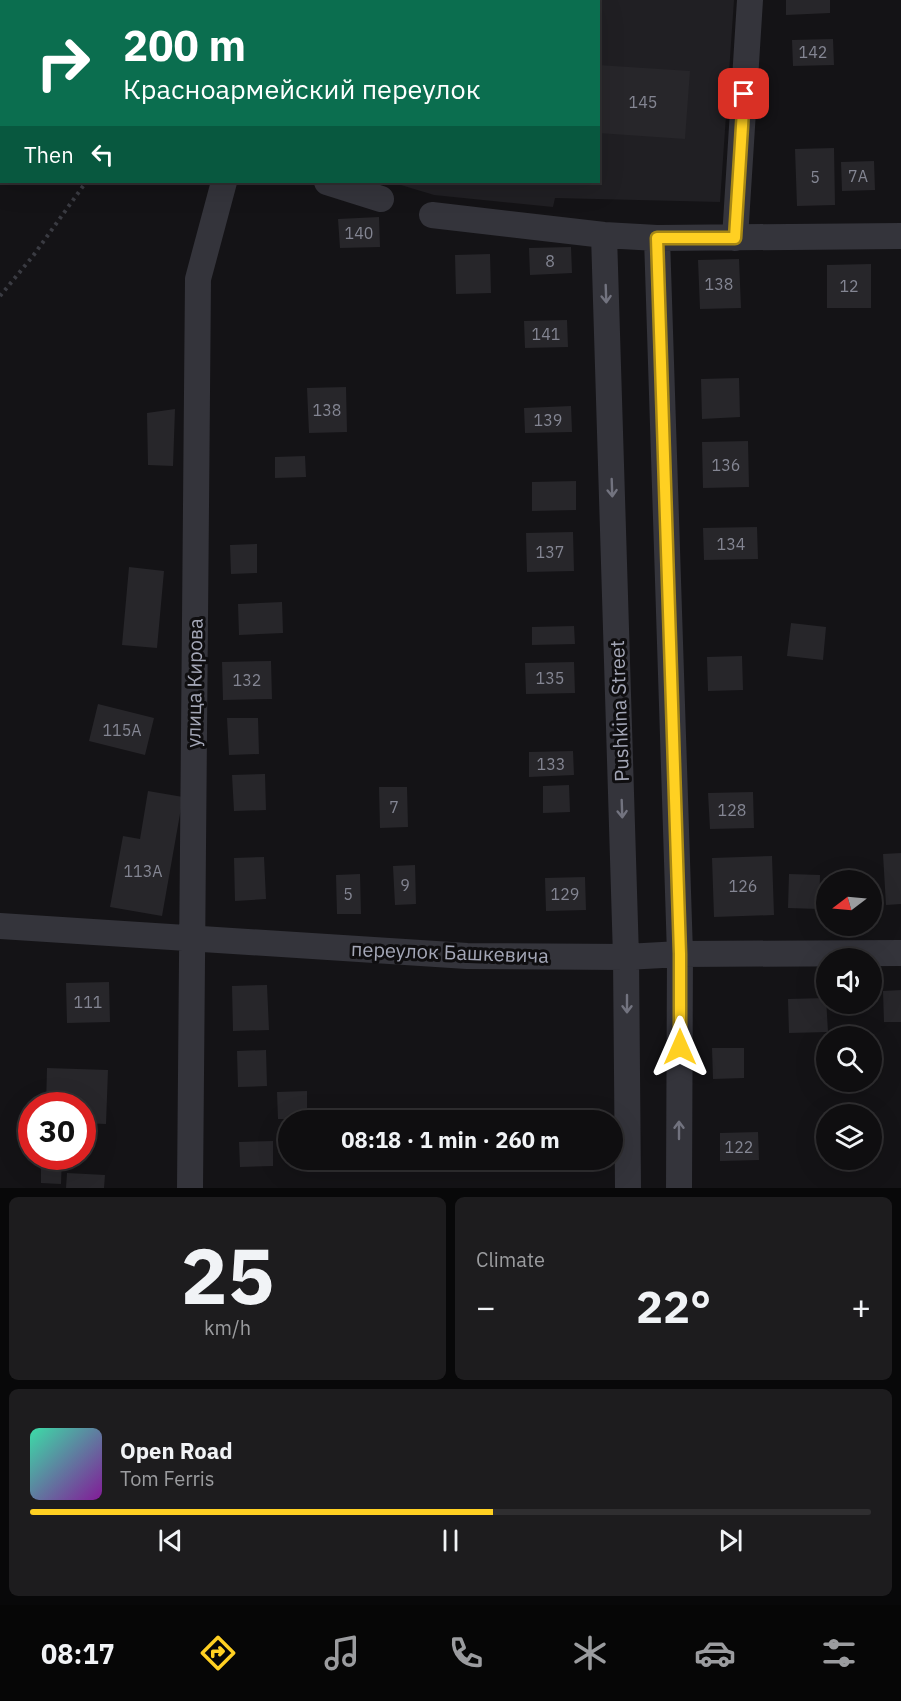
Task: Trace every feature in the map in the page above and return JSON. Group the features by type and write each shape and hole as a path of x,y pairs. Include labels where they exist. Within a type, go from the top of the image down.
{"street":[{"path":"735,238 750,0"},
{"name":"улица Кирова","path":"190,1188 198,279 224,183"},
{"path":"330,183 381,199"},
{"path":"432,215 604,235 657,238 901,237"},
{"name":"Pushkina Street","path":"604,235 626,957 628,1188"},
{"path":"657,238 680,954 679,1188"},
{"name":"переулок Башкевича","path":"0,926 467,956 626,957 680,954 901,953"}],"path":[{"path":"0,296 33,256 85,183"}],"shaded area":[{"path":"600,0 734,0 720,202 555,198 553,207 434,195 394,183 600,183"}],"building":[{"path":"786,0 830,0 830,13 786,15"},
{"path":"833,39 834,65 793,66 792,40"},
{"path":"600,65 690,71 685,139 600,133"},
{"path":"834,148 835,205 797,206 795,149"},
{"path":"874,161 875,190 842,191 841,162"},
{"path":"379,217 380,247 340,248 338,219"},
{"path":"571,247 572,273 530,275 529,248"},
{"path":"490,254 491,293 456,294 455,255"},
{"path":"739,259 741,308 700,309 698,260"},
{"path":"871,264 871,308 827,308 827,265"},
{"path":"567,320 568,347 525,348 524,321"},
{"path":"739,378 740,417 702,419 701,379"},
{"path":"346,387 347,432 309,433 307,388"},
{"path":"571,406 572,432 525,433 524,408"},
{"path":"175,409 173,466 148,465 147,413"},
{"path":"748,441 749,487 703,488 702,442"},
{"path":"305,456 306,477 275,478 275,457"},
{"path":"576,481 576,510 532,511 532,482"},
{"path":"757,527 758,559 704,560 703,528"},
{"path":"573,532 574,571 527,572 526,533"},
{"path":"257,544 257,573 231,574 230,545"},
{"path":"129,567 164,571 157,648 122,645"},
{"path":"282,602 283,633 239,635 238,604"},
{"path":"791,623 826,627 823,660 787,656"},
{"path":"574,626 575,644 532,645 532,627"},
{"path":"742,656 743,690 708,691 707,657"},
{"path":"271,661 272,699 223,700 222,662"},
{"path":"574,662 575,693 526,694 525,663"},
{"path":"98,704 154,718 145,755 89,741"},
{"path":"227,718 258,718 259,754 229,755"},
{"path":"573,751 574,775 529,777 529,752"},
{"path":"265,774 266,810 234,811 232,775"},
{"path":"569,785 570,812 543,813 543,786"},
{"path":"379,787 407,787 408,827 380,828"},
{"path":"148,791 183,797 162,916 110,907 123,836 140,839"},
{"path":"753,792 754,828 710,829 708,793"},
{"path":"901,853 901,904 886,905 883,854"},
{"path":"772,856 774,915 714,917 712,858"},
{"path":"264,857 266,899 235,901 234,858"},
{"path":"415,865 416,904 395,905 393,866"},
{"path":"360,874 361,914 337,914 336,875"},
{"path":"789,874 816,875 816,909 788,908"},
{"path":"585,877 586,910 546,911 545,878"},
{"path":"109,982 110,1022 67,1023 66,983"},
{"path":"267,985 269,1030 233,1031 232,986"},
{"path":"901,990 901,1022 884,1022 883,991"},
{"path":"816,998 816,1014 827,1014 828,1026 816,1026 816,1032 789,1033 788,999"},
{"path":"712,1048 744,1048 744,1078 713,1079"},
{"path":"266,1050 267,1086 238,1087 237,1051"},
{"path":"47,1068 108,1070 106,1124 96,1124 96,1092 46,1092"},
{"path":"307,1091 307,1110 278,1110 278,1119 277,1092"},
{"path":"758,1132 759,1160 720,1161 720,1133"},
{"path":"273,1141 273,1166 240,1167 239,1142"},
{"path":"41,1170 62,1170 61,1184 41,1183"},
{"path":"67,1173 105,1175 104,1188 66,1188"}],"route":[{"path":"680,1047 680,954 657,238 735,238 744,94"}]}
